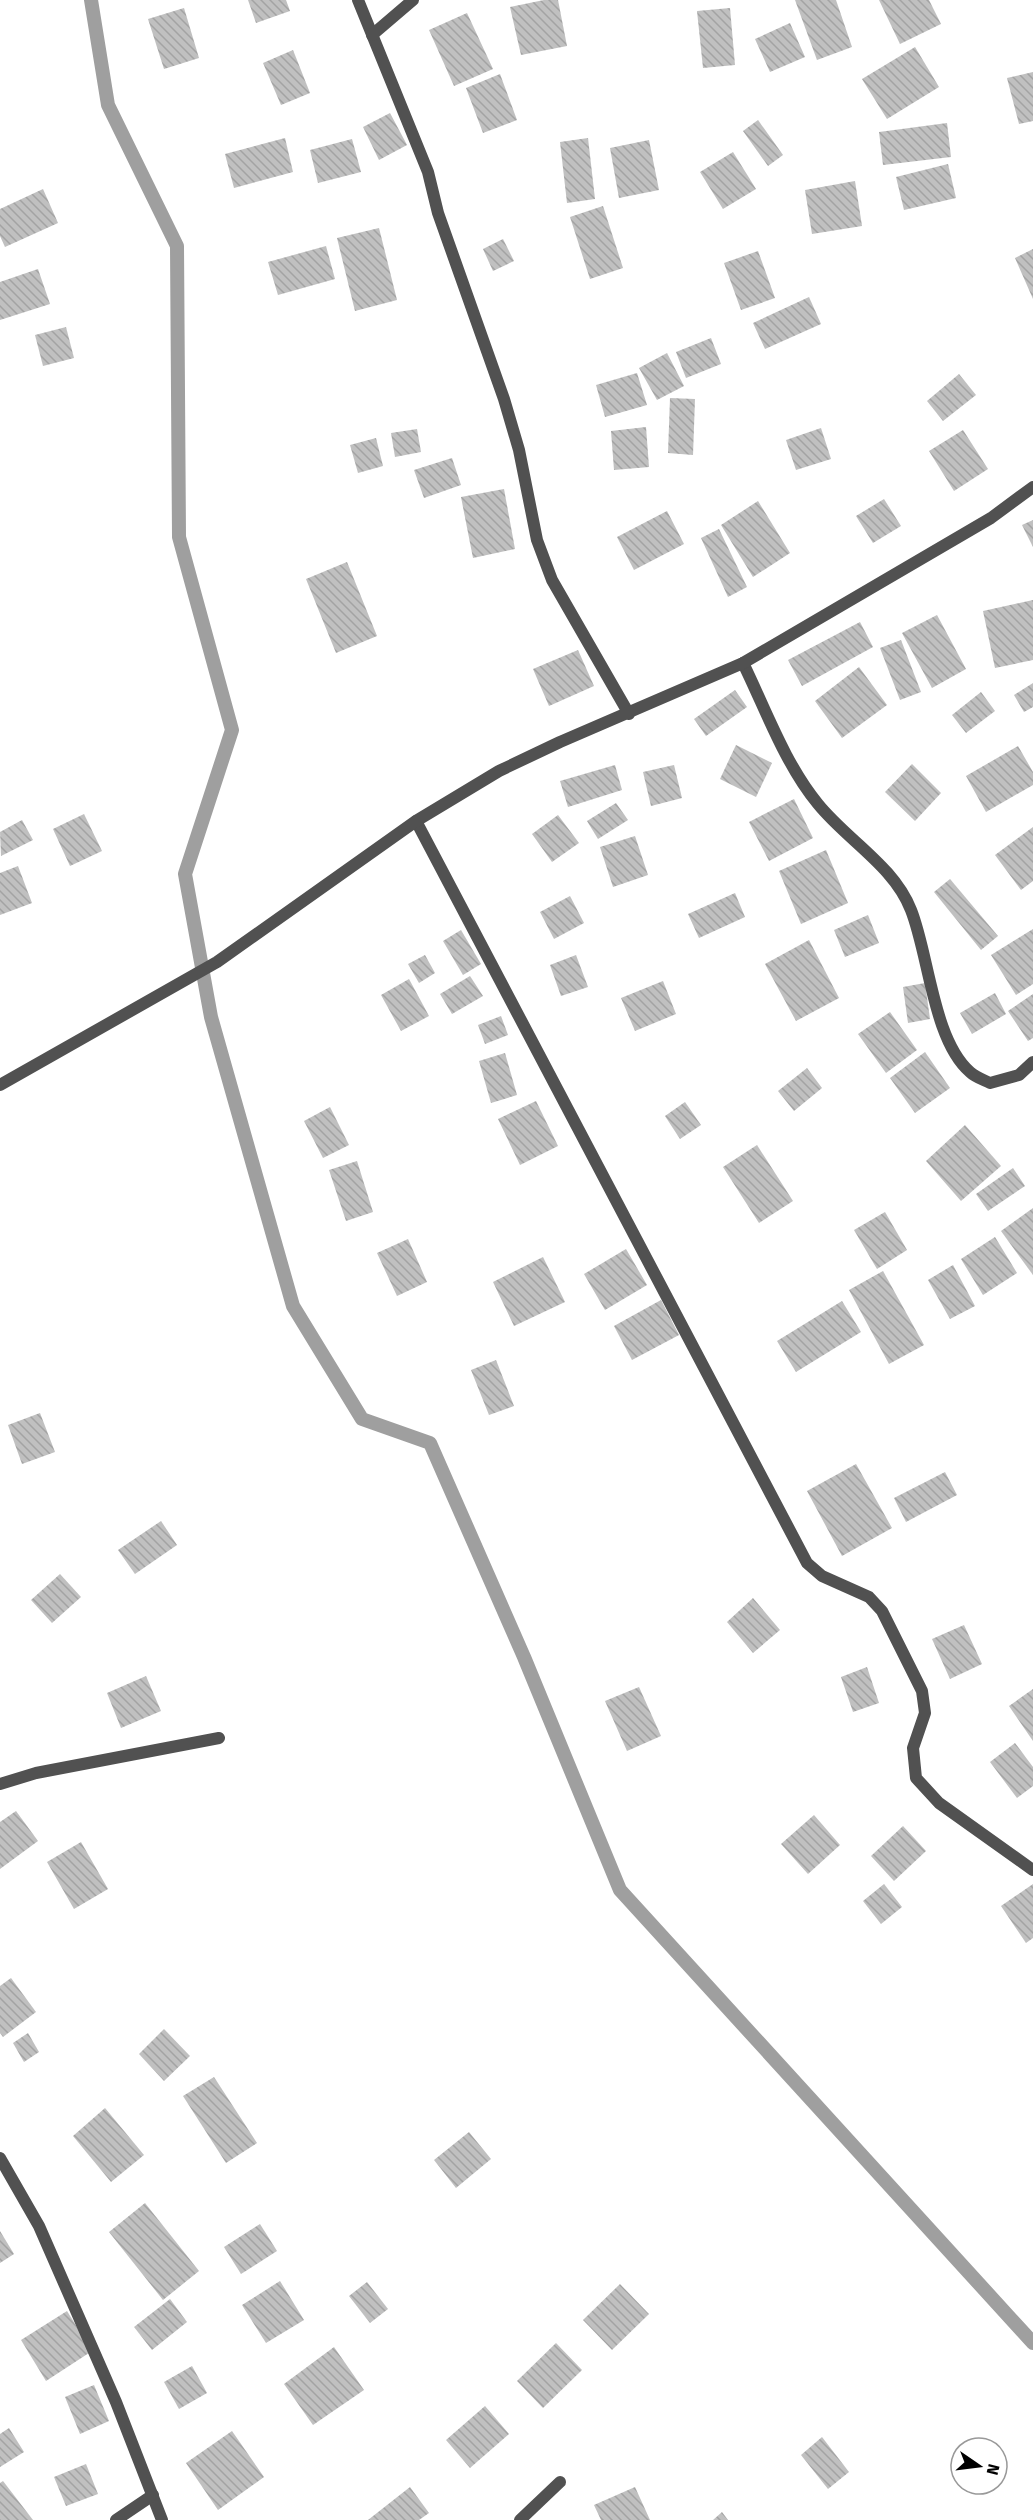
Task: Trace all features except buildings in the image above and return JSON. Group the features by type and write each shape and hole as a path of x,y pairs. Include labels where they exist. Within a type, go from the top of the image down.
{"street":[{"path":"358,0 428,172 438,213 504,399 519,450 537,540 552,580 629,714"},
{"path":"372,35 413,0"},
{"path":"0,1085 217,962 416,820 499,771 560,742 743,663 992,518 1033,487"},
{"path":"743,663 800,777 819,805 898,885 912,910 938,1009 953,1051 970,1073 990,1083 1019,1075 1033,1062"},
{"path":"416,820 807,1563 822,1576 869,1597 882,1611 922,1691 925,1713 913,1748 916,1778 939,1803 1033,1870"},
{"path":"0,1784 36,1773 219,1738"},
{"path":"0,2158 39,2226 162,2520"},
{"path":"520,2520 560,2482"},
{"path":"116,2520 153,2495"}],"waterway":[{"path":"91,0 108,105 177,246 179,537 232,730 185,874 211,1017 293,1306 362,1419 430,1443 524,1657 620,1890 1033,2343"}]}
